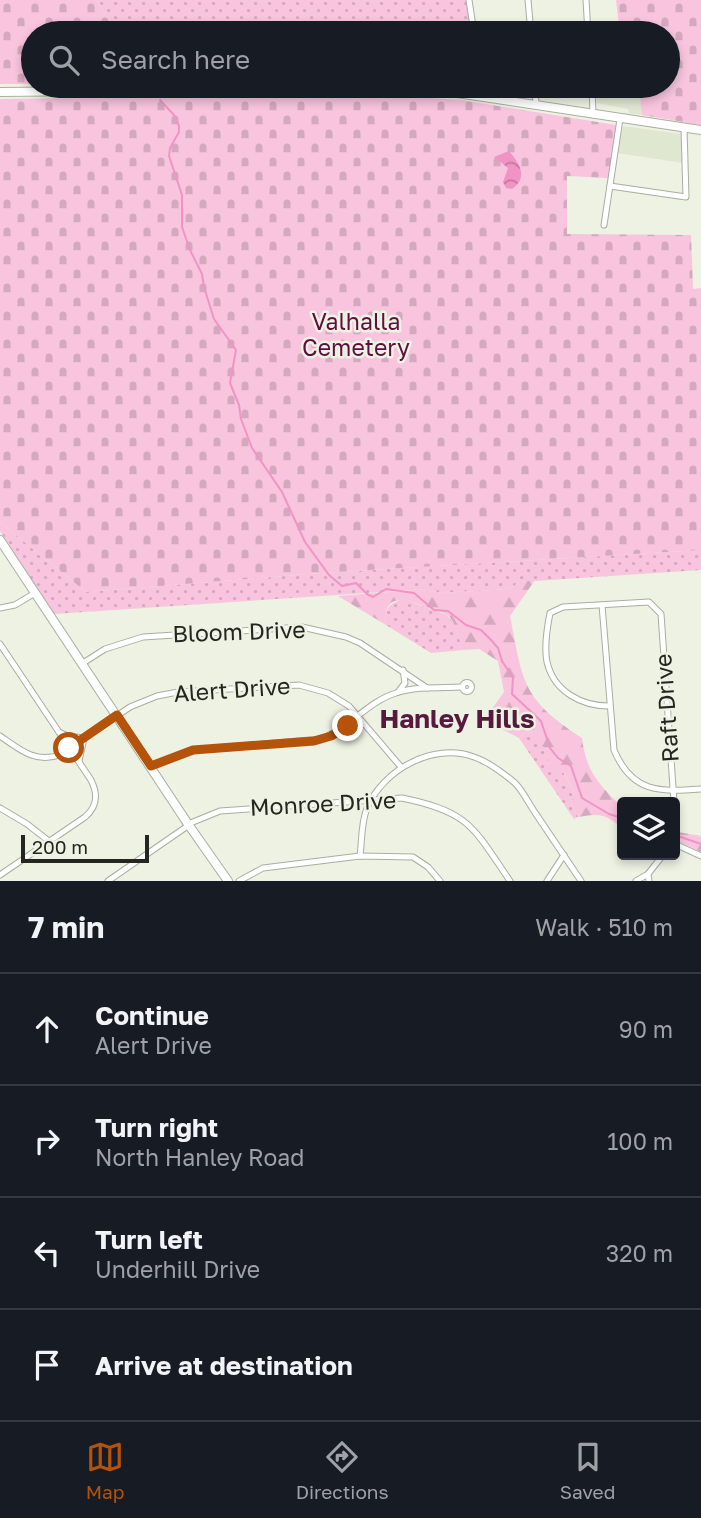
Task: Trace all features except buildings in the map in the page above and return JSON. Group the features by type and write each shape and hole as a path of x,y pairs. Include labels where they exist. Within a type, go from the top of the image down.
{"main road":[{"path":"0,92 21,92"},
{"path":"492,98 701,130"},
{"path":"0,540 188,825 228,881"}],"street":[{"path":"468,0 472,21"},
{"path":"528,0 530,21"},
{"path":"586,0 587,21"},
{"path":"536,98 536,105"},
{"path":"592,98 593,115"},
{"path":"604,225 620,119"},
{"path":"610,186 686,197 684,128"},
{"path":"0,608 15,605 35,593"},
{"name":"Raft Drive","path":"602,605 649,602 661,614 674,797"},
{"path":"609,706 593,706 572,698 557,681 547,663 546,632 550,613 562,607 602,605 614,750 623,769 646,788 673,791 701,789"},
{"name":"Bloom Drive","path":"83,663 105,649 143,637 302,627 354,640 428,688"},
{"path":"0,875 91,813 96,801 95,788 79,762 1,648"},
{"path":"151,766 193,750 321,739 340,731 358,715 398,692 405,683 403,670"},
{"name":"Alert Drive","path":"0,736 38,758 54,757 139,702 169,693 299,685 328,692 349,706 401,767"},
{"path":"398,692 462,687"},
{"path":"57,730 67,736 84,738 79,762"},
{"path":"360,856 363,818 371,799 393,773 401,767 435,755 454,753 472,756 494,766 517,785 581,881"},
{"name":"Monroe Drive","path":"108,881 188,825 220,811 371,799 412,800 432,804 461,817 479,836 510,881"},
{"path":"0,808 50,842"},
{"path":"680,846 701,856"},
{"path":"547,881 564,855"},
{"path":"239,881 263,868 360,856 413,857 428,867 440,881"},
{"path":"636,881 648,877 660,860"}],"shaded area":[{"path":"596,98 640,98 642,115 629,113 628,109 597,103"},
{"path":"623,126 681,134 683,163 617,153"}],"green space":[{"path":"0,0 98,0 109,21 21,21 21,84 0,84"},
{"path":"98,0 466,0 470,21 109,21"},
{"path":"616,0 701,0 701,125 642,115 640,98 680,98 680,21 619,21"},
{"name":"Valhalla Cemetery","path":"432,98 461,100 616,125 608,178 567,176 567,234 691,235 693,289 701,288 701,550 321,573 86,592 0,522 0,99"},
{"path":"0,522 86,592 321,573 701,550 701,570 520,582 509,589 441,593 427,589 54,614 0,531"},
{"path":"535,580 510,616 518,658 528,688 547,712 582,738 594,776 617,802 617,824 602,816 578,817 571,804 574,792 563,771 552,768 547,749 539,744 531,732 524,733 519,738 484,720 504,692 498,661 479,649 463,650 455,627 447,615 403,600 391,603 388,607 386,625 338,596 427,589 441,593 509,589 520,582"},
{"path":"403,599 447,615 455,625 463,650 431,653 386,625 388,608"},
{"path":"531,732 554,758 566,777 574,792 571,804 578,817 574,819 519,738 524,733"},
{"path":"680,832 701,836 701,852 680,842"}],"water":[{"path":"509,151 521,170 520,180 512,189 506,188 503,182 508,168 494,157"}],"waterway":[{"path":"160,100 174,115 179,126 169,156 182,195 182,227 202,274 214,319 236,350 230,383 239,405 241,419 252,448 282,492 305,542 329,575 342,586 356,583 373,597 386,589 414,593 434,610 448,611 466,625 481,630 498,648 502,661 513,678 512,694 541,721 550,748 558,758 571,766 582,798 617,816"},
{"path":"680,837 701,844"}],"district":[{"name":"Hanley Hills","path":"457,719"}],"route":[{"path":"69,748 117,715 151,766 193,750 314,741 331,736 348,726"}]}
